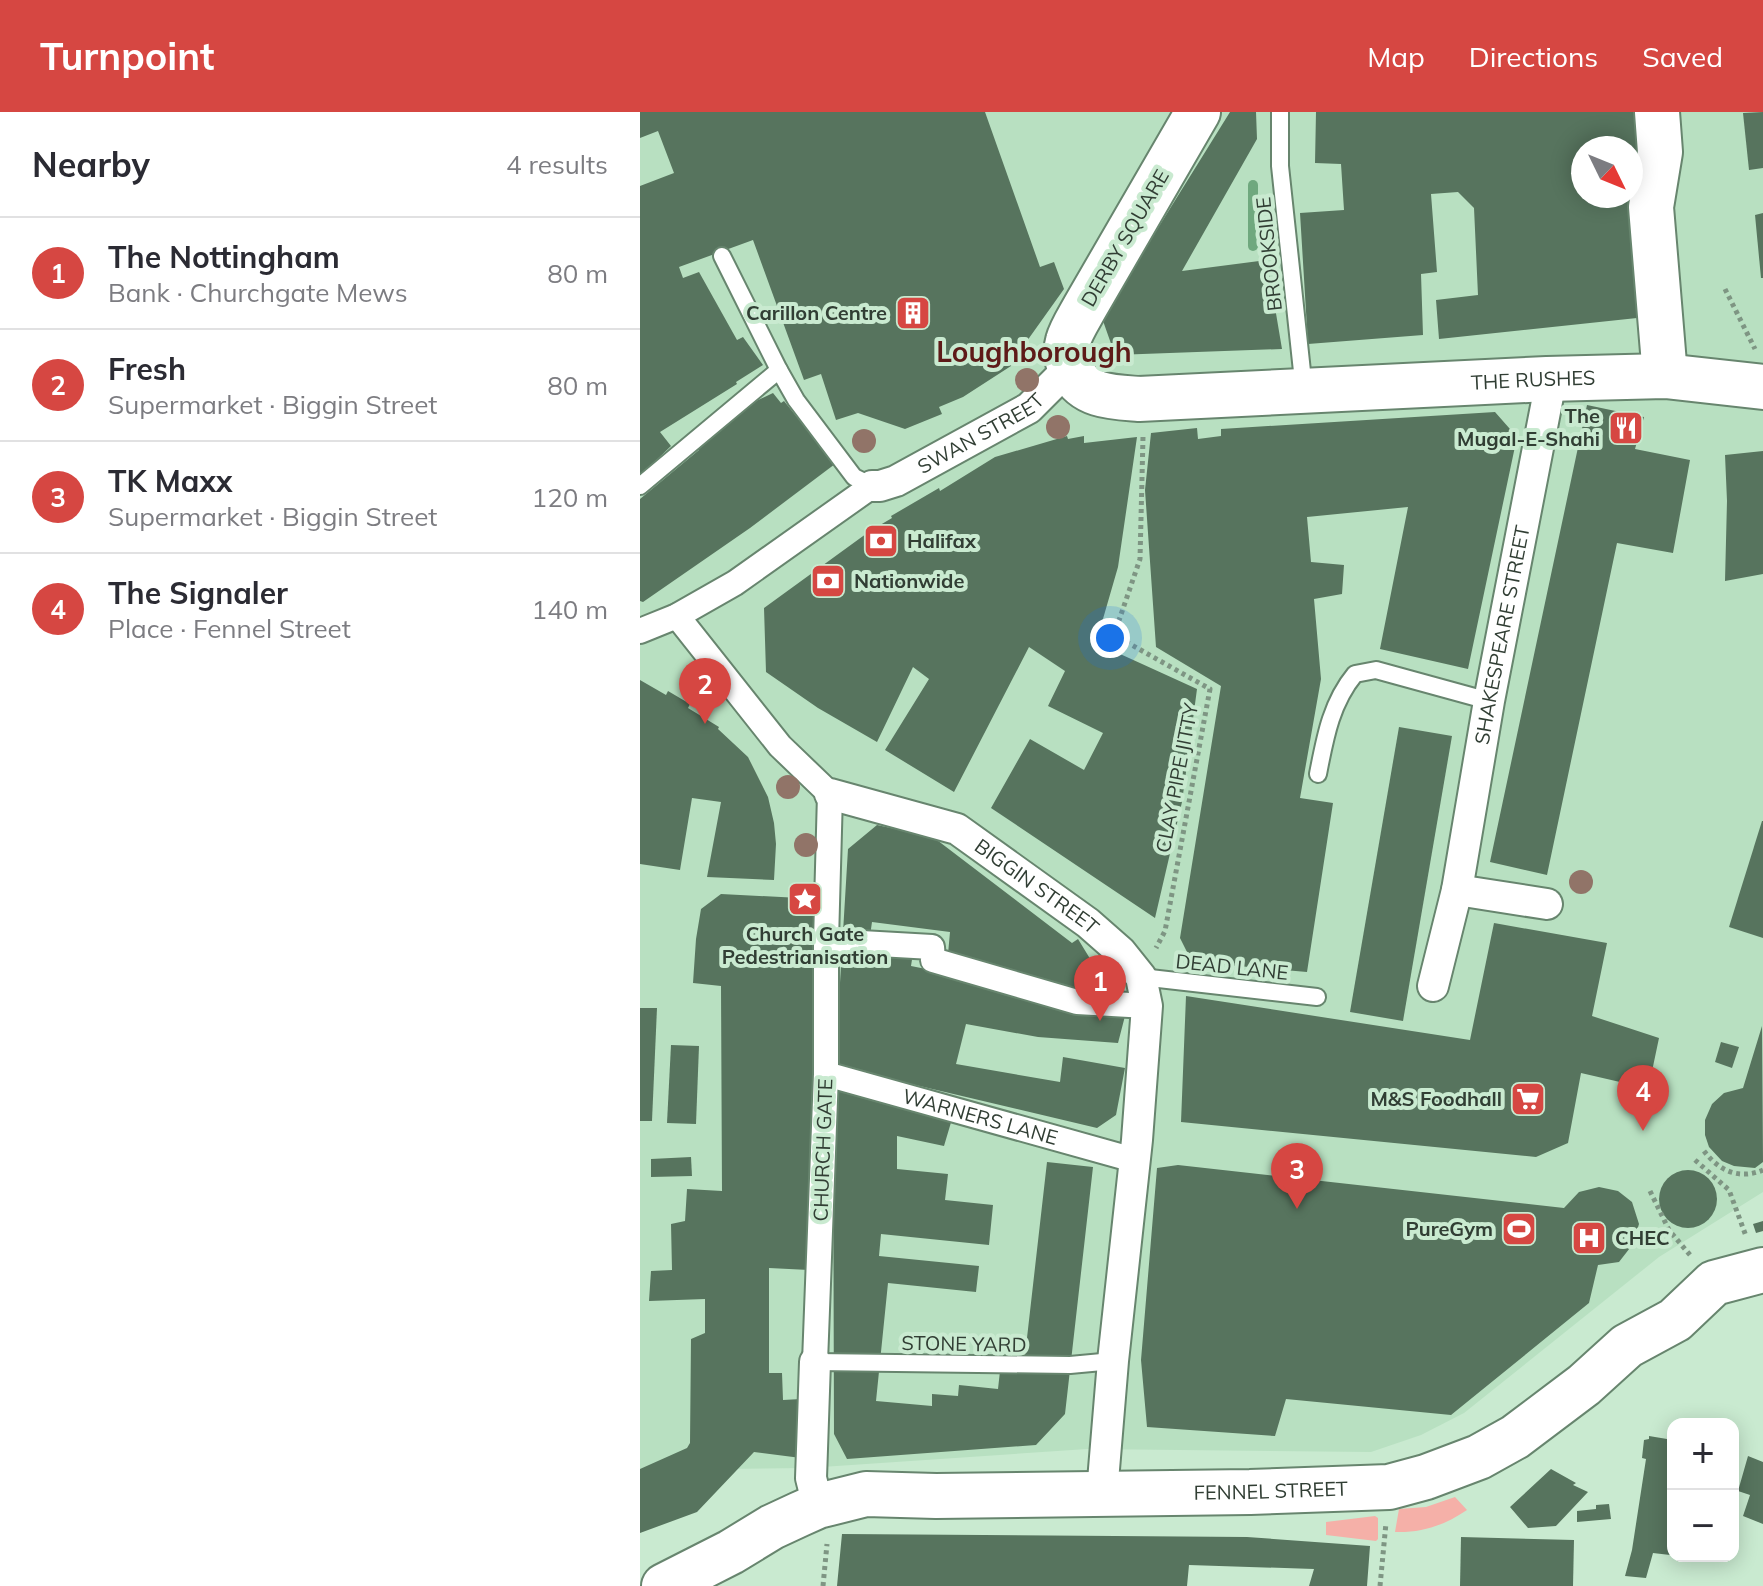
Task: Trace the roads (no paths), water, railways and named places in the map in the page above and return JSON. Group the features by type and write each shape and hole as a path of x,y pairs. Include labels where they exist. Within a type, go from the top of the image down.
{"main road":[{"name":"DERBY SQUARE","path":"1069,368 1066,354 1068,339 1198,112"},
{"path":"1657,112 1660,152 1651,207 1665,376"},
{"path":"1069,368 1077,381 1091,392 1109,396 1139,399 1304,392"},
{"name":"THE RUSHES","path":"1304,392 1665,376 1762,387"},
{"name":"FENNEL STREET","path":"671,1585 772,1527 818,1506 866,1494 1235,1492 1389,1487 1426,1477 1479,1457 1515,1437 1584,1385 1627,1346 1675,1320 1714,1283 1762,1280"}],"street":[{"name":"SWAN STREET","path":"640,631 677,616 735,583 872,486 896,481 1014,417 1038,400 1069,368"},
{"name":"SHAKESPEARE STREET","path":"1433,986 1457,890 1489,701 1545,414 1549,391 1547,379"},
{"path":"677,616 780,746 830,794"},
{"name":"CHURCH GATE","path":"818,1506 811,1478 826,1074 830,794"},
{"name":"BIGGIN STREET","path":"830,794 957,829 1088,923 1121,952 1144,991"},
{"path":"1457,890 1547,904"},
{"path":"826,941 932,947 933,960 1077,1002 1144,991 1134,1160 1102,1493"},
{"name":"WARNERS LANE","path":"826,1074 1134,1160"}],"lane":[{"name":"BROOKSIDE","path":"1280,112 1280,166 1304,392"},
{"path":"722,256 796,400 854,477 872,486"},
{"path":"640,486 779,370"},
{"path":"1318,774 1328,722 1344,687 1355,674 1376,670 1489,701"},
{"name":"DEAD LANE","path":"1144,991 1317,997"},
{"name":"STONE YARD","path":"815,1362 1070,1365 1113,1361"}],"waterway":[{"path":"1253,185 1253,246"}],"place":[{"name":"Carillon Centre","path":"913,313"},
{"name":"The Mugal-E-Shahi","path":"1626,428"},
{"name":"Halifax","path":"881,541"},
{"name":"Nationwide","path":"828,581"},
{"name":"Fresh","path":"705,724"},
{"name":"Church Gate Pedestrianisation","path":"805,899"},
{"name":"The Nottingham","path":"1100,1021"},
{"name":"M&S Foodhall","path":"1528,1099"},
{"name":"The Signaler","path":"1643,1131"},
{"name":"TK Maxx","path":"1297,1209"},
{"name":"PureGym","path":"1519,1229"},
{"name":"CHEC","path":"1589,1238"}],"district":[{"name":"Loughborough","path":"1034,352"}]}
